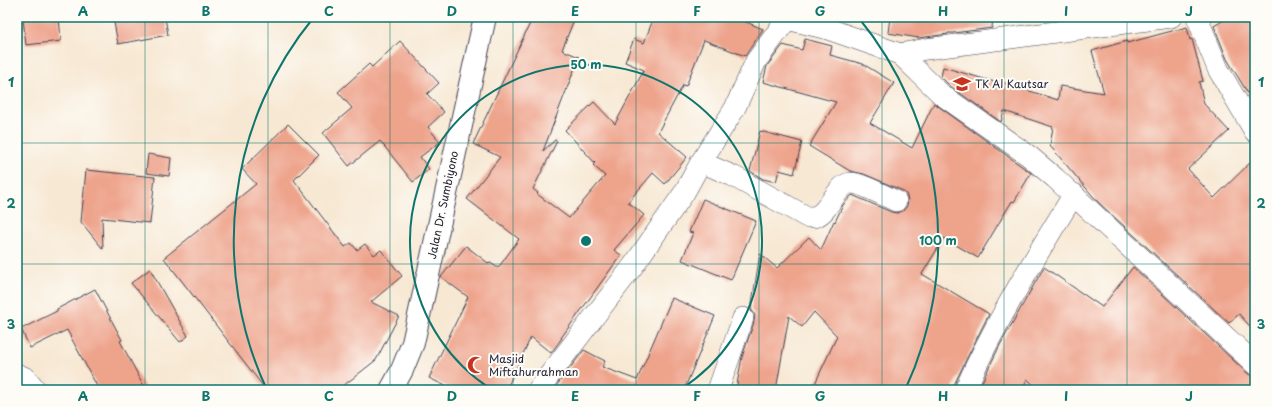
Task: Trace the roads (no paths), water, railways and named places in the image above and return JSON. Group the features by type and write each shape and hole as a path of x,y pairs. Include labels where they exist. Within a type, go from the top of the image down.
{"street":[{"name":"Jalan Dr. Sumbiyono","path":"391,390 402,370 413,343 485,17"},
{"path":"900,54 926,49 1171,17"},
{"path":"1197,17 1218,69 1255,132"},
{"path":"538,390 633,266 684,193 701,162 735,108 756,61 787,18 828,29 900,54 942,95 1029,156 1074,194 1255,364"},
{"path":"701,162 733,176 807,217 816,216 822,212 844,185 850,183 858,184 896,201"},
{"path":"965,390 976,364 1017,287 1074,194"},
{"path":"718,390 743,318"},
{"path":"17,374 26,378 36,390"}],"place":[{"name":"TK Al Kautsar","path":"962,84"},
{"name":"Masjid Miftahurrahman","path":"476,365"}]}
